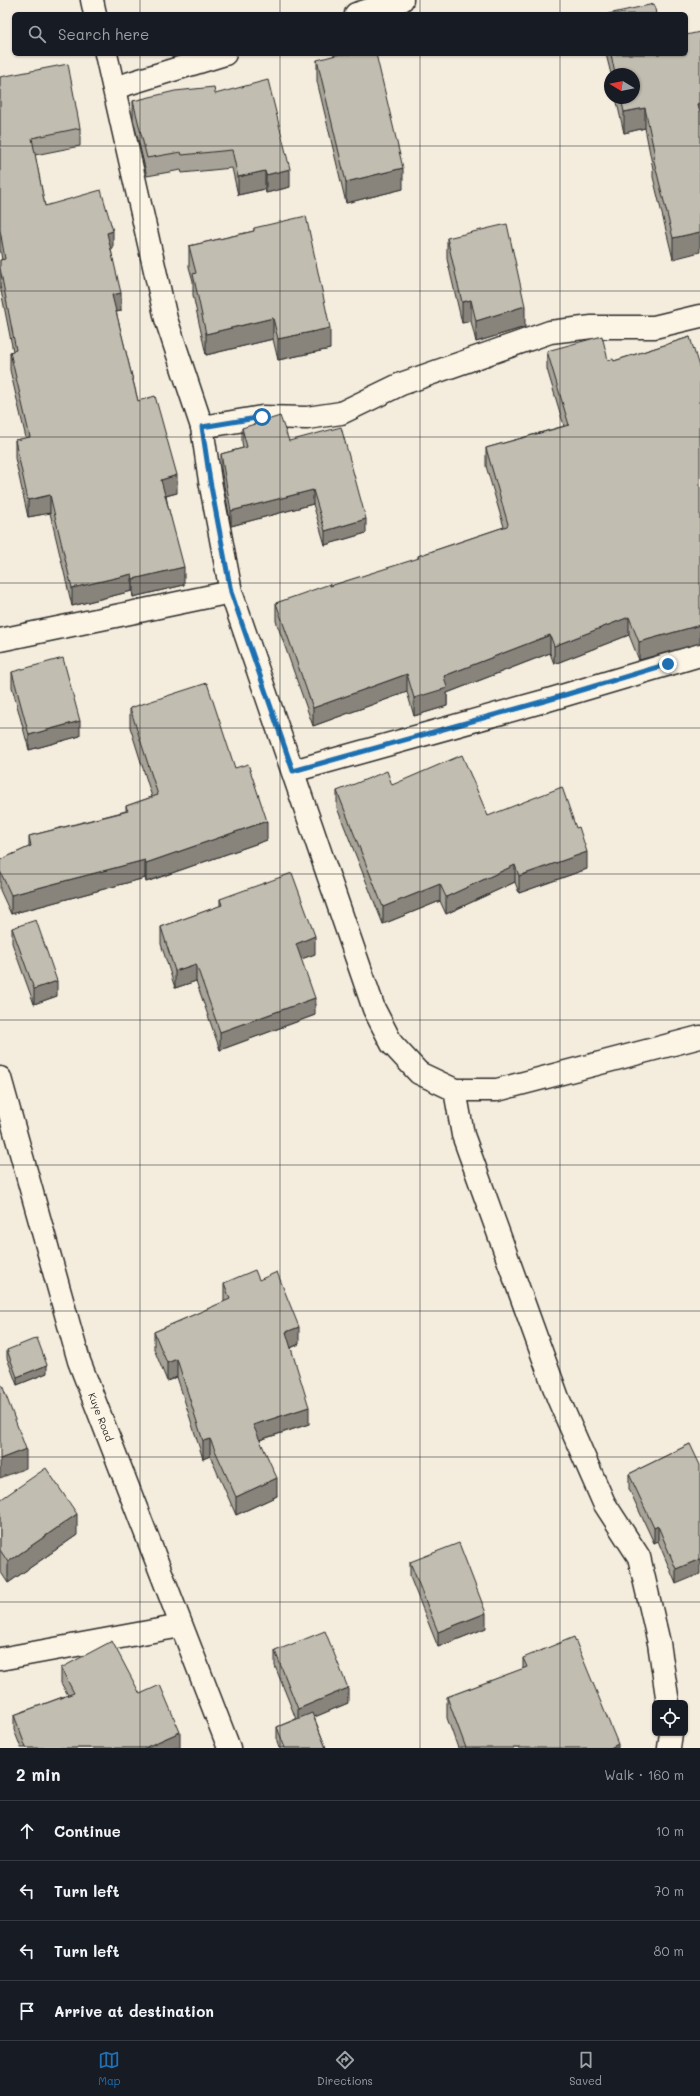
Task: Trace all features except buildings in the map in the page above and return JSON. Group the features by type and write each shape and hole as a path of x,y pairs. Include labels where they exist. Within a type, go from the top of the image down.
{"street":[{"path":"92,0 95,12"},
{"path":"363,12 402,0"},
{"path":"106,56 166,319 202,427 210,481 231,592 374,1009 392,1044 419,1073 455,1090 497,1090 700,1036"},
{"path":"114,88 218,56"},
{"path":"202,427 262,417 307,418 341,413 401,384 550,332 592,327 654,327 700,316"},
{"path":"0,640 231,592"},
{"path":"293,771 700,656"},
{"name":"Kuye Road","path":"0,1078 79,1361 229,1748"},
{"path":"455,1090 463,1135 558,1398 604,1503 639,1557 659,1642 668,1700"},
{"path":"0,1659 181,1626"},
{"path":"670,1748 671,1736"}],"route":[{"path":"262,417 202,427 210,481 231,592 293,771 548,700 668,664"}]}
